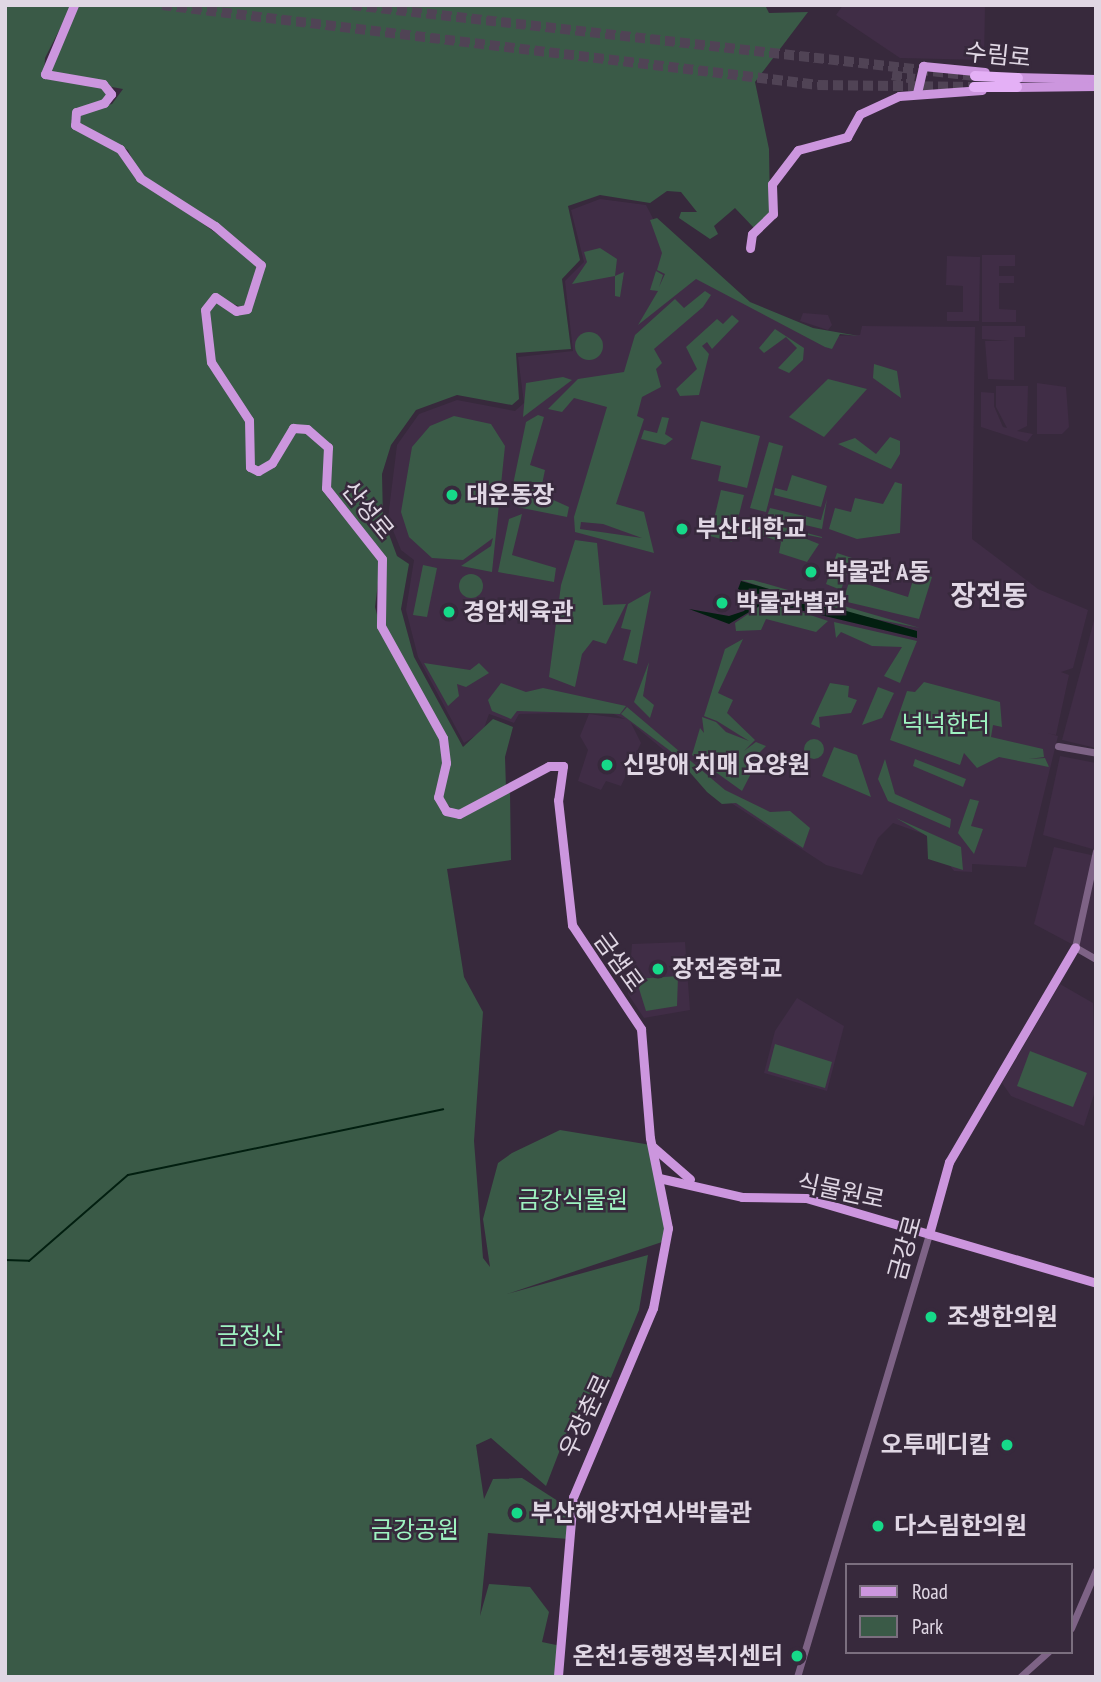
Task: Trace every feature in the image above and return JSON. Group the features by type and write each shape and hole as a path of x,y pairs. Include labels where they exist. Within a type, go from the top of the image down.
{"highway":[{"path":"975,81 1017,83"}],"main road":[{"name":"산성로","path":"74,5 45,74 102,83 111,93 106,103 76,111 75,125 123,151 140,178 261,264 247,309 236,311 215,298 207,303 210,361 249,420 252,470 273,463 293,428 307,429 328,447 326,488 382,559 381,626 443,738 446,763 439,799 446,811 459,814 548,766 563,766"},
{"name":"수림로","path":"917,93 923,66 1017,83 1096,86"},
{"name":"수림로","path":"750,248 752,234 773,214 772,184 797,150 847,137 860,114 917,93 1017,83 1096,79"},
{"name":"금샘로","path":"563,766 558,800 572,925 641,1029 652,1145 659,1178"},
{"name":"금강로","path":"929,1234 949,1162 1075,947"},
{"name":"식물원로","path":"652,1145 697,1184"},
{"name":"식물원로","path":"659,1178 697,1184 742,1196 806,1198 1096,1283"},
{"name":"우장춘로","path":"558,1677 573,1497 653,1308 668,1228 659,1178"}],"street":[{"path":"1058,746 1096,753"},
{"name":"금강로","path":"1075,947 1096,851"},
{"path":"1075,947 1096,959"},
{"name":"금강로","path":"797,1677 929,1234"},
{"path":"1073,1623 1096,1570"},
{"path":"1020,1677 1046,1654"}],"shaded area":[{"path":"843,5 985,5 984,60 900,58 836,15"},
{"name":"부산대학교","path":"600,199 646,205 672,255 749,303 813,331 831,336 860,335 862,326 975,327 972,539 1038,589 1088,610 1073,668 1061,672 1069,675 1056,735 1047,733 1058,736 1026,867 972,864 972,872 954,871 929,836 893,823 878,838 862,875 826,865 716,793 631,723 641,743 621,786 606,781 601,790 578,781 588,750 580,736 589,714 625,719 609,712 519,714 514,723 489,714 483,731 464,743 418,657 406,610 414,560 401,550 388,518 397,445 419,414 457,400 515,411 524,403 518,357 573,351 565,281 584,262 571,210"},
{"path":"982,255 1015,255 1015,266 999,266 999,276 1014,276 1014,283 999,283 999,309 1016,310 1016,322 982,322"},
{"path":"947,256 980,257 979,321 947,321 947,312 963,312 963,286 946,285"},
{"path":"803,313 828,315 832,325 828,330 800,321"},
{"path":"982,326 1025,326 1025,337 1014,337 1014,380 988,379 985,341 1009,341 982,339"},
{"path":"1037,383 1066,387 1069,427 1062,434 1037,434"},
{"path":"996,386 1028,386 1027,426 1017,431 1033,434 1027,442 981,427 981,392 994,393 994,406 1003,427 1007,428 996,407"},
{"path":"741,581 917,631 917,638 766,602 729,624 689,609 729,616 744,611 755,599 738,589"},
{"path":"1096,613 1096,748 1062,740"},
{"path":"1060,756 1096,763 1096,850 1043,835"},
{"path":"1054,847 1096,856 1096,957 1034,924"},
{"name":"장전중학교","path":"685,942 690,1010 644,1018 628,994 632,944"},
{"path":"1060,984 1093,1003 1096,1088 1084,1126 1011,1096 1002,1083"},
{"path":"797,998 844,1026 827,1091 764,1073 775,1031"}],"green space":[{"name":"금정산","path":"5,5 72,5 45,58 44,77 100,84 110,96 71,119 122,152 137,178 259,263 244,308 212,296 204,306 209,362 248,419 250,470 267,469 286,435 304,429 327,447 323,484 329,500 381,559 375,607 380,626 441,736 445,763 437,799 450,815 510,792 511,860 447,869 464,977 483,1012 474,1141 483,1258 490,1267 483,1219 498,1163 512,1153 560,1130 651,1145 668,1240 507,1294 648,1255 639,1310 607,1387 573,1416 546,1486 491,1438 476,1445 484,1499 493,1479 522,1478 572,1510 569,1539 488,1533 480,1616 489,1584 530,1587 549,1612 542,1642 561,1646 557,1677 5,1677"},
{"path":"76,5 765,5 769,13 808,12 755,82 769,149 770,212 754,228 735,208 714,226 718,234 710,239 679,218 681,212 697,212 681,192 667,191 650,203 600,195 568,206 580,260 562,279 571,349 516,353 519,399 512,405 457,395 416,410 391,445 382,474 383,518 397,556 409,564 401,609 414,657 463,747 493,719 513,727 505,757 506,788 457,813 440,798 447,748 382,627 385,571 325,484 329,446 296,426 273,462 251,468 250,420 211,361 206,308 212,299 236,313 255,295 262,262 140,177 128,150 78,125 82,111 112,104 123,89 50,76 47,66"},
{"path":"657,218 750,302 813,328 859,336 840,334 832,349 825,347 696,279 638,325 658,291 650,290 656,271 663,275 659,287 665,274 657,270 662,253 650,220"},
{"path":"600,248 617,259 615,276 572,284 587,262 584,252"},
{"path":"624,272 620,297 615,296 615,276"},
{"path":"705,291 711,295 703,307 654,349 662,363 656,369 661,387 642,397 637,416 644,419 616,504 644,512 654,553 575,532 574,517 607,407 574,398 562,412 548,409 578,379 624,372 635,335 675,299 684,308","holes":["581,522 603,524 642,538 580,529"]},
{"path":"732,315 739,321 712,349 707,342 702,346 709,354 699,395 680,396 676,389 697,369 686,347 717,319 723,324"},
{"path":"775,329 804,348 803,360 789,373 778,368 797,348 786,337 764,353 759,348"},
{"path":"589,332 599,336 603,346 599,356 589,360 579,356 575,346 579,336"},
{"path":"874,364 897,371 901,398 873,378"},
{"path":"563,377 572,380 523,417 526,383"},
{"path":"828,379 867,389 824,437 789,417"},
{"path":"538,415 544,417 530,465 545,470 540,494 569,507 567,517 517,507 510,499 526,422"},
{"name":"대운동장","path":"454,416 491,424 505,446 492,572 461,566 491,546 493,538 463,560 432,558 409,537 401,512 412,447 430,426"},
{"path":"662,417 669,418 665,434 673,439 665,445 641,439 644,430 657,433"},
{"path":"701,421 760,436 747,488 718,481 721,466 691,459"},
{"path":"890,437 900,441 900,454 891,469 838,444 855,438 876,454"},
{"path":"769,442 783,446 766,512 750,508"},
{"path":"792,475 827,486 821,507 774,495 775,488 787,491"},
{"path":"895,482 902,484 900,533 857,539 829,529 835,508 851,512 855,498 883,504"},
{"path":"721,490 744,495 732,542 710,536"},
{"path":"827,499 822,529 767,516 770,508 821,520"},
{"path":"522,514 512,555 556,568 554,582 498,572 509,519"},
{"path":"757,520 822,538 784,530 819,544 807,562 779,553 781,542 746,530"},
{"path":"575,540 597,543 603,605 626,604 606,644 593,640 582,654 575,687 549,677 561,585"},
{"path":"837,553 852,558 841,590 826,584"},
{"path":"423,565 437,568 427,617 413,615"},
{"path":"915,573 932,577 919,619 843,601 850,579 908,597"},
{"path":"471,574 480,577 483,586 480,595 471,598 462,595 459,586 462,577"},
{"path":"741,580 753,580 920,628 836,611"},
{"path":"651,591 637,664 623,660 631,630 621,628 628,604"},
{"path":"766,602 828,621 816,632 766,619 761,630 736,631 735,623"},
{"path":"834,622 917,641 900,683 884,676 902,647 872,646 841,632 836,638"},
{"path":"743,639 718,693 733,700 727,713 755,740 744,751 756,742 766,746 751,761 758,760 742,791 692,755 700,728 704,733 702,717 716,722 726,732 749,741 717,721 704,716 725,649"},
{"path":"649,662 643,696 654,705 650,718 634,702"},
{"path":"424,663 470,670 479,663 489,673 466,687 457,684 459,696 448,706"},
{"name":"넉넉한터","path":"924,682 1000,702 1002,727 993,725 991,737 1043,749 1044,757 1029,759 1045,758 1049,767 999,757 977,768 964,753 960,765 890,740 907,691 915,692"},
{"path":"501,683 526,692 543,688 626,706 620,714 517,711 511,719 492,711 488,700"},
{"path":"830,683 849,686 848,697 857,700 851,713 819,717 820,728 811,724"},
{"path":"878,687 894,693 882,718 862,725"},
{"path":"627,707 725,790 770,812 790,811 810,828 803,848 736,803 722,804 707,792 673,753 621,714"},
{"path":"814,739 821,742 824,749 821,756 814,759 807,756 804,749 807,742"},
{"path":"834,747 857,755 871,797 822,776"},
{"path":"885,759 895,794 951,819 950,828 888,801 878,779"},
{"path":"915,759 966,779 963,787 913,766"},
{"path":"970,799 979,801 971,826 983,829 974,854 958,833"},
{"path":"896,818 961,847 963,870 928,859 927,836"},
{"path":"678,976 677,1006 646,1011 636,979"},
{"path":"775,1044 832,1062 825,1088 768,1071"},
{"path":"1030,1051 1087,1073 1073,1107 1017,1086"}],"waterway":[{"path":"5,1260 29,1261 128,1175 443,1109"}],"tunnel":[{"path":"162,5 818,85 974,87"},
{"path":"352,5 975,76"},
{"path":"892,75 915,79"}],"place":[{"name":"대운동장","path":"452,495"},
{"name":"부산대학교","path":"682,529"},
{"name":"박물관 A동","path":"811,572"},
{"name":"박물관별관","path":"722,603"},
{"name":"경암체육관","path":"449,612"},
{"name":"신망애 치매 요양원","path":"607,765"},
{"name":"장전중학교","path":"658,969"},
{"name":"조생한의원","path":"931,1317"},
{"name":"오투메디칼","path":"1007,1445"},
{"name":"부산해양자연사박물관","path":"517,1513"},
{"name":"다스림한의원","path":"878,1526"},
{"name":"온천1동행정복지센터","path":"797,1656"}],"district":[{"name":"장전동","path":"989,595"}],"park label":[{"name":"금강식물원","path":"573,1200"},
{"name":"금강공원","path":"415,1530"}]}
